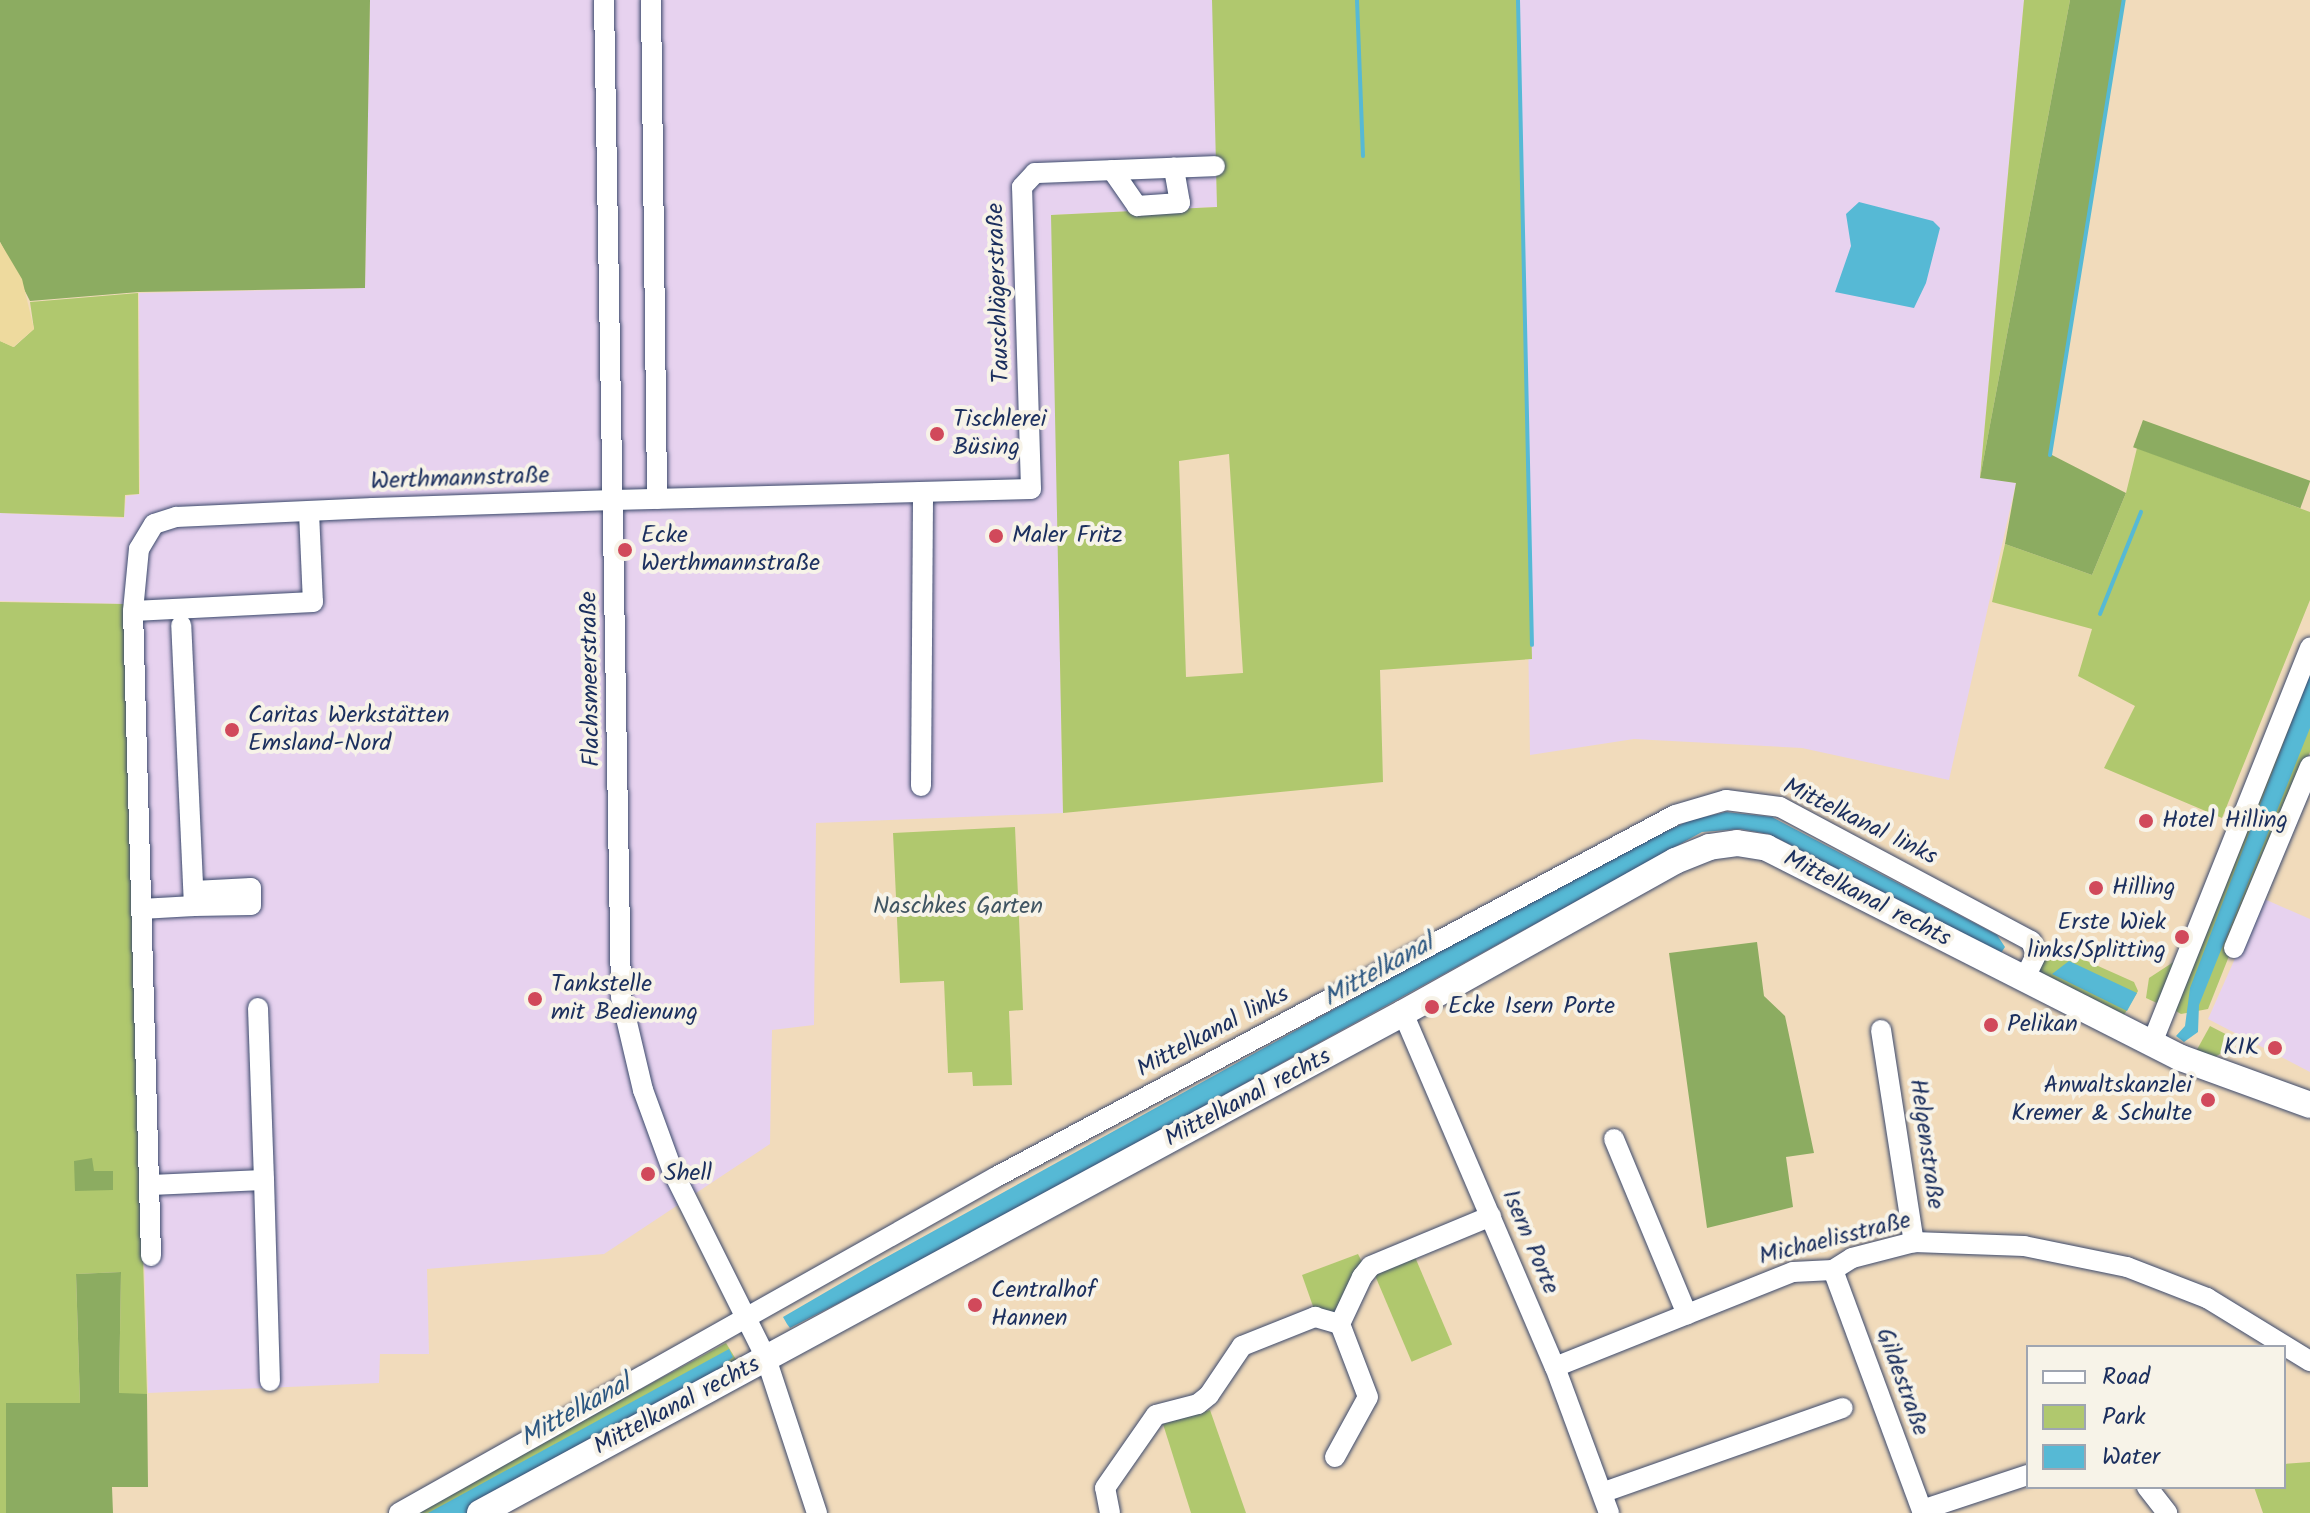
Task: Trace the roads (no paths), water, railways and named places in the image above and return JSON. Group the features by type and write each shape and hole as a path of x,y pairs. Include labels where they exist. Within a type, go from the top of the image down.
{"main road":[{"name":"Mittelkanal rechts","path":"480,1513 757,1338 1403,1013 1675,861 1737,843 1767,848 1803,865 2152,1043 2310,1105"}],"street":[{"name":"Flachsmeerstraße","path":"604,0 621,997 643,1090 673,1172 757,1338 817,1513"},
{"path":"651,0 657,499"},
{"name":"Tauschlägerstraße","path":"614,500 1031,489 1022,187 1035,173 1215,166"},
{"path":"1112,170 1137,206 1180,203 1174,168"},
{"path":"921,786 923,494"},
{"name":"Werthmannstraße","path":"133,611 133,573 154,524 176,517 614,500"},
{"path":"151,1256 133,611 313,602 309,512"},
{"path":"141,909 194,899 181,625"},
{"path":"2152,1043 2310,648"},
{"path":"2234,948 2310,766"},
{"name":"Mittelkanal links","path":"399,1513 757,1338 996,1177 1675,815 1726,800 1780,807 2031,941 2036,955 2024,980"},
{"path":"258,1008 270,1381"},
{"name":"Isern Porte","path":"1403,1013 1555,1367 1604,1492 1609,1513"},
{"name":"Helgenstraße","path":"1881,1030 1914,1242"},
{"path":"1614,1139 1687,1314"},
{"path":"150,1185 264,1180"},
{"path":"1335,1457 1368,1397 1340,1324 1371,1266 1491,1216"},
{"name":"Michaelisstraße","path":"1555,1367 1793,1272 1833,1270 1852,1258 1914,1242 2024,1246 2127,1267 2207,1298 2284,1345"},
{"name":"Gildestraße","path":"1833,1270 1922,1511"},
{"path":"1110,1513 1105,1488 1156,1415 1198,1404 1209,1395 1242,1346 1315,1317 1340,1324"},
{"name":"Michaelisstraße","path":"2286,1346 2310,1361"},
{"path":"1604,1492 1843,1408"},
{"path":"1922,1511 2026,1476"},
{"path":"2149,1489 2167,1513"}],"water":[{"path":"1859,202 1933,221 1940,228 1926,283 1914,308 1835,292 1851,246 1846,214"},
{"path":"2310,674 2310,728 2199,1005 2198,1032 2184,1042 2176,1036 2185,1026 2190,988"},
{"path":"1726,812 1772,817 1997,935 2005,947 2001,953 1769,834 1740,829 1702,832 940,1251 790,1328 783,1317 1497,919 1634,846 1691,820"},
{"path":"2069,961 2137,993 2127,1011 2052,974"},
{"path":"729,1349 733,1357 717,1371 586,1448 466,1513 428,1513"}],"waterway":[{"path":"1357,0 1363,156"},
{"path":"1518,0 1532,645"},
{"path":"2050,455 2124,0"},
{"path":"2100,614 2141,512"}],"place":[{"name":"Tischlerei Büsing","path":"937,434"},
{"name":"Maler Fritz","path":"996,536"},
{"name":"Ecke Werthmannstraße","path":"625,550"},
{"name":"Caritas Werkstätten Emsland-Nord","path":"232,730"},
{"name":"Hotel Hilling","path":"2146,821"},
{"name":"Hilling","path":"2096,888"},
{"name":"Erste Wiek links/Splitting","path":"2182,937"},
{"name":"Tankstelle mit Bedienung","path":"535,999"},
{"name":"Ecke Isern Porte","path":"1432,1007"},
{"name":"Pelikan","path":"1991,1025"},
{"name":"KIK","path":"2275,1048"},
{"name":"Anwaltskanzlei Kremer & Schulte","path":"2208,1100"},
{"name":"Shell","path":"648,1174"},
{"name":"Centralhof Hannen","path":"975,1305"}],"park label":[{"name":"Naschkes Garten","path":"958,907"}],"water label":[{"name":"Mittelkanal","path":"1379,972"},
{"name":"Mittelkanal","path":"576,1412"}]}
